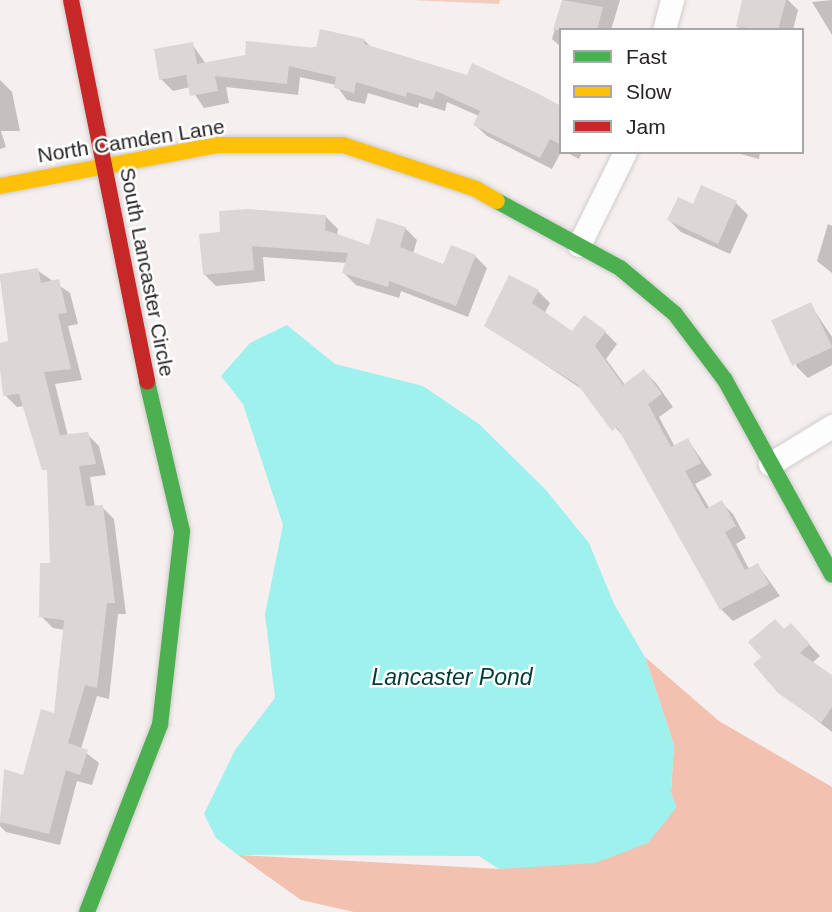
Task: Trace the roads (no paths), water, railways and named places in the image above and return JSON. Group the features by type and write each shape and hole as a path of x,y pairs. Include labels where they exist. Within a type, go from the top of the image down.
{"street":[{"name":"South Lancaster Circle","path":"71,0 164,470 182,531 160,725 87,912"},
{"path":"665,28 672,0"},
{"name":"North Camden Lane","path":"0,186 104,163 218,145 343,145 476,189 620,268 675,314 725,380 832,575"},
{"path":"579,245 624,154"},
{"path":"770,464 832,426"}],"water":[{"name":"Lancaster Pond","path":"287,325 335,364 423,386 479,424 545,489 589,543 614,604 645,657 674,745 671,792 676,808 648,843 595,863 499,869 479,856 238,855 216,838 204,814 235,750 275,698 265,614 283,525 243,404 221,376 250,343"}]}
